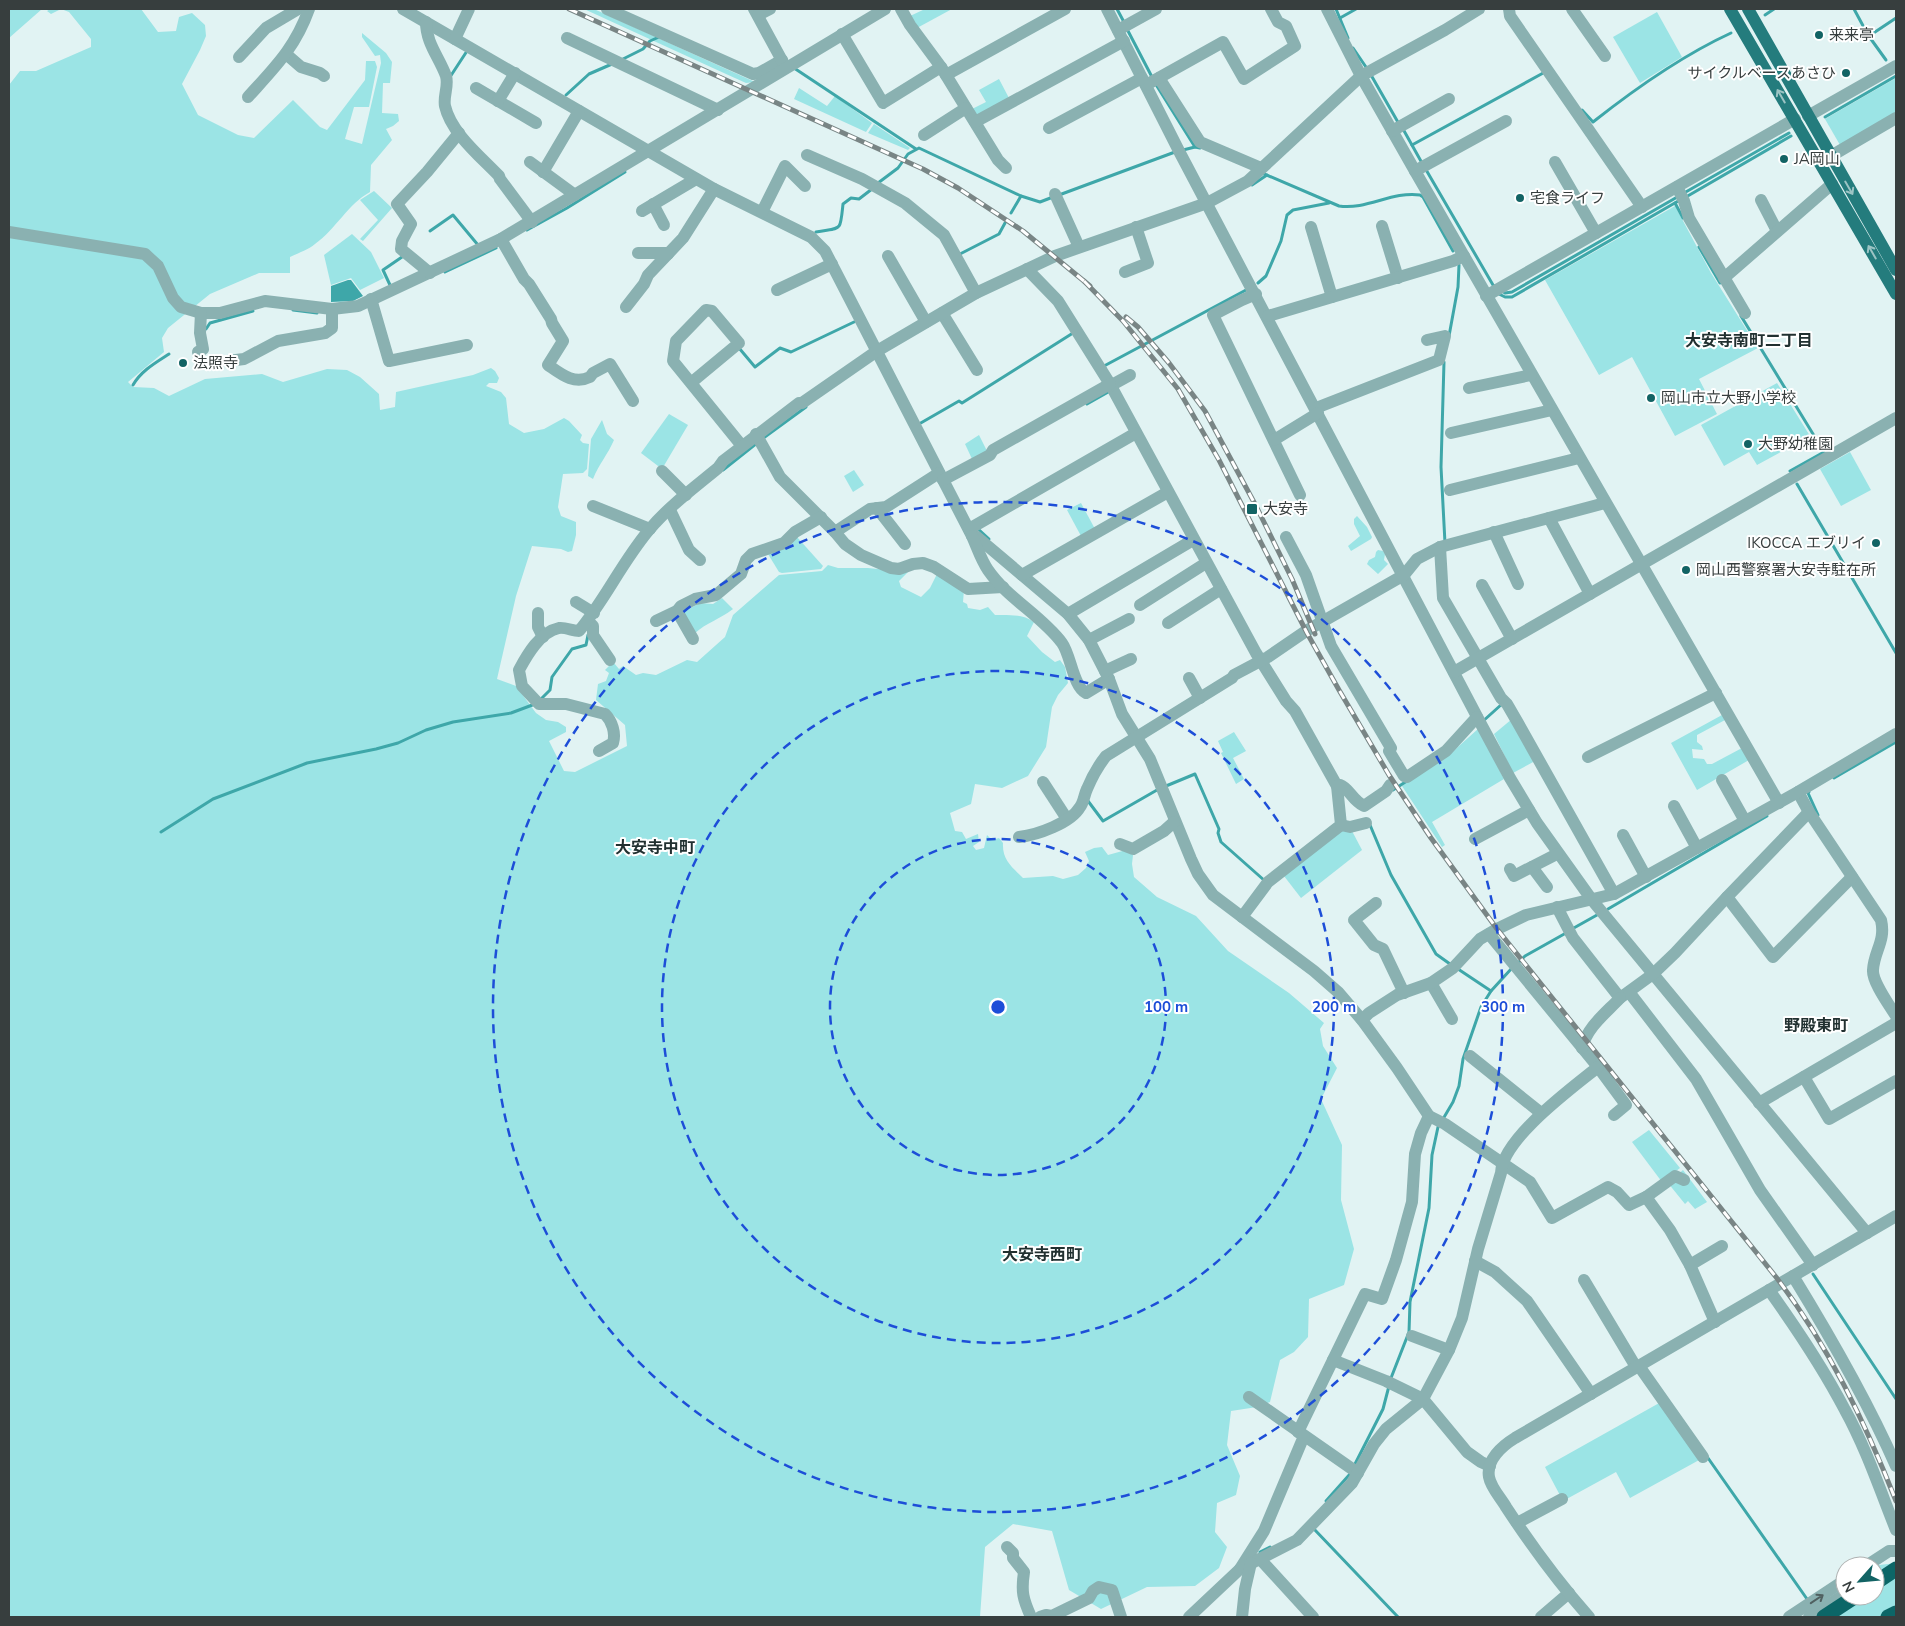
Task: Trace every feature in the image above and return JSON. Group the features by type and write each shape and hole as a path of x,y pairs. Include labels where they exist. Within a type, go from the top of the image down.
{"highway":[{"path":"1824,1617 1841,1606"},
{"path":"1888,1617 1896,1613"}],"main road":[{"path":"1730,9 1896,294"},
{"path":"1748,9 1896,270"}],"street":[{"path":"239,57 266,28 298,9"},
{"path":"248,97 286,54 303,27 309,9"},
{"path":"403,9 696,179 812,237 825,250 977,537 1026,573 1071,613 1092,638 1109,672 1122,714 1150,760 1174,822 1198,874 1213,895 1314,971 1338,992 1362,1020 1429,1116 1446,1124 1501,1164 1530,1182 1552,1218 1608,1187 1617,1192 1629,1205 1646,1197 1675,1176 1684,1180"},
{"path":"455,39 469,9"},
{"path":"607,9 753,74 784,64 844,36 885,9"},
{"path":"770,9 756,12 784,64"},
{"path":"901,9 910,25 943,71 998,160 1006,168"},
{"path":"844,36 883,103 1065,9"},
{"path":"1107,9 1123,30 1150,80 1179,151 1268,316 1480,721 1529,810 1592,900 1867,1233"},
{"path":"975,122 1156,9"},
{"path":"1049,128 1224,42 1244,79 1295,46 1286,26 1278,22 1271,9"},
{"path":"1327,9 1367,73 1421,168 1464,256 1490,294 1531,375 1779,803"},
{"path":"599,752 613,742 615,737 612,724 605,714 566,704 538,702 522,686 519,670 536,643 543,637 560,628 579,632 591,621 607,590 650,529 742,446 759,439 799,403 879,354 926,322 944,315 976,293 1029,271 1079,247 1137,231 1206,202 1259,172 1367,73 1479,9"},
{"path":"1509,9 1510,16 1642,207"},
{"path":"1572,9 1605,56"},
{"path":"426,22 426,32 430,45 446,77 445,106 459,133 499,176 532,222"},
{"path":"568,38 718,110"},
{"path":"286,54 300,67 324,76"},
{"path":"9,232 145,254 158,266 173,298 181,307 201,313 220,313 265,300 332,309 358,306 502,242 575,195 718,110 784,64"},
{"path":"1808,116 1896,66"},
{"path":"498,101 514,74"},
{"path":"1150,80 1200,142 1259,172"},
{"path":"476,88 536,124"},
{"path":"1398,127 1449,99"},
{"path":"924,134 966,108"},
{"path":"543,172 579,111"},
{"path":"1831,156 1896,118"},
{"path":"1490,294 1642,207 1680,193 1795,119"},
{"path":"1421,168 1506,121"},
{"path":"430,273 402,250 402,241 411,224 397,204 438,160 459,133"},
{"path":"807,155 875,186 905,203 944,235 976,293"},
{"path":"530,162 575,195"},
{"path":"1555,162 1596,233"},
{"path":"762,212 785,166 805,186"},
{"path":"642,211 696,179"},
{"path":"1724,278 1832,184"},
{"path":"626,307 644,284 648,275 683,238 714,189"},
{"path":"1680,193 1689,218 1746,313"},
{"path":"1056,196 1079,247"},
{"path":"1761,200 1778,231"},
{"path":"653,204 664,225"},
{"path":"1382,226 1398,278"},
{"path":"1311,227 1332,297"},
{"path":"1125,272 1148,263 1137,231"},
{"path":"502,242 524,279 530,284 563,341 548,365 567,378 582,380 610,364 633,401"},
{"path":"638,253 668,254"},
{"path":"888,256 926,322"},
{"path":"1268,316 1398,278 1464,256"},
{"path":"777,290 832,264"},
{"path":"1029,271 1058,301 1104,377 1112,386 1193,540 1261,660 1286,701 1295,711 1337,786 1341,825"},
{"path":"1256,294 1213,315 1300,495"},
{"path":"371,299 389,361 467,345"},
{"path":"228,361 244,360 278,341 325,333 332,328 332,309"},
{"path":"692,382 739,343 712,311 706,310 676,341 672,361 692,382 742,446"},
{"path":"198,352 203,348 200,333 201,313"},
{"path":"944,315 977,370"},
{"path":"1274,440 1317,411 1439,360 1445,336 1427,340"},
{"path":"835,532 870,509 886,507 990,455 993,450 1130,375"},
{"path":"1469,388 1531,375"},
{"path":"1451,433 1552,410"},
{"path":"1454,672 1896,418"},
{"path":"972,529 1136,433"},
{"path":"759,439 780,477 845,544 861,555 891,568 900,569 912,564 924,563 934,567 968,589 1003,587"},
{"path":"1450,490 1579,458"},
{"path":"662,471 686,496"},
{"path":"1026,573 1168,492"},
{"path":"1019,837 1034,835 1077,812 1082,805 1086,790 1098,766 1106,756 1234,675 1288,644 1300,634 1324,625 1404,575 1417,559 1442,548 1494,532 1605,503"},
{"path":"593,506 650,529"},
{"path":"877,508 905,544"},
{"path":"671,512 689,550 700,560"},
{"path":"656,621 677,611 681,606 694,599 716,595 741,574 746,560 752,554 784,543 796,532 821,518"},
{"path":"1548,518 1590,594"},
{"path":"972,529 988,569 1003,587 1048,626 1062,643 1069,654 1075,678 1082,691 1086,693 1109,672 1131,659"},
{"path":"1494,532 1518,584"},
{"path":"1286,537 1306,575 1331,646 1391,748 1389,751 1404,776 1446,752 1480,721"},
{"path":"1071,613 1193,540"},
{"path":"1442,548 1443,598 1614,894"},
{"path":"1140,605 1206,563"},
{"path":"1482,585 1512,639"},
{"path":"1168,622 1221,589"},
{"path":"576,602 591,621 592,635 610,660"},
{"path":"677,611 692,639"},
{"path":"538,613 538,627 543,637"},
{"path":"1092,638 1129,619"},
{"path":"1189,678 1200,698"},
{"path":"1588,757 1716,693"},
{"path":"1362,1020 1369,1013 1404,993 1431,983 1453,968 1480,939 1489,934 1526,915 1614,894 1779,803 1896,734"},
{"path":"1722,780 1745,821"},
{"path":"1042,782 1067,819"},
{"path":"1337,786 1345,787 1355,801 1364,806 1386,791 1390,785"},
{"path":"1798,792 1809,812 1881,920 1884,931 1873,971 1896,1016"},
{"path":"1674,806 1697,848"},
{"path":"1475,840 1529,810"},
{"path":"1582,1048 1584,1038 1590,1029 1624,995 1653,974 1676,953 1809,812"},
{"path":"1120,844 1133,849 1164,831 1174,822"},
{"path":"1341,825 1350,827 1366,823"},
{"path":"1242,917 1268,882 1341,825"},
{"path":"1623,834 1646,877"},
{"path":"1510,869 1514,876 1558,854"},
{"path":"1532,867 1547,887"},
{"path":"1727,897 1773,957 1852,877"},
{"path":"1376,903 1354,920 1374,945 1383,949 1404,993"},
{"path":"1556,907 1573,938 1696,1079 1760,1190 1813,1265"},
{"path":"1489,934 1598,1067 1626,1105 1614,1115"},
{"path":"1431,983 1452,1019"},
{"path":"1759,1103 1896,1023"},
{"path":"1470,1056 1541,1113"},
{"path":"1189,1617 1250,1564 1297,1540 1352,1483 1355,1471 1386,1429 1423,1399 1449,1350 1462,1318 1475,1260 1501,1173 1501,1164 1523,1132 1541,1113 1598,1067"},
{"path":"1804,1077 1829,1119 1896,1081"},
{"path":"1242,1617 1243,1598 1250,1564 1301,1434 1333,1360 1365,1294 1382,1299 1396,1260 1412,1202 1415,1154 1421,1133 1429,1116"},
{"path":"1646,1197 1670,1230 1690,1265 1715,1322"},
{"path":"1588,1617 1517,1523 1492,1484 1489,1478 1490,1466 1495,1455 1505,1444 1896,1216"},
{"path":"1690,1265 1722,1246"},
{"path":"1475,1260 1495,1272 1527,1301 1591,1394"},
{"path":"1793,1276 1840,1354 1882,1434 1896,1466"},
{"path":"1584,1280 1638,1367 1704,1457"},
{"path":"1769,1290 1802,1335 1846,1412 1870,1464 1896,1530"},
{"path":"1412,1336 1449,1350"},
{"path":"1333,1360 1386,1381 1423,1399 1468,1452 1480,1462 1490,1466"},
{"path":"1249,1397 1355,1471"},
{"path":"1517,1523 1562,1498"},
{"path":"1007,1546 1013,1553 1013,1558 1024,1572 1023,1594 1031,1617"},
{"path":"1885,1557 1889,1551 1896,1551"},
{"path":"1250,1564 1313,1617"},
{"path":"1040,1617 1052,1616 1089,1598 1093,1591 1099,1587 1112,1590 1121,1617"},
{"path":"1789,1617 1835,1587"},
{"path":"1541,1617 1569,1593"},
{"path":"1810,1617 1835,1601"}],"shaded area":[{"path":"9,9 29,10 42,9 9,38"},
{"path":"50,9 61,9 51,14 47,11"},
{"path":"61,9 141,9 158,32 176,31 179,17 192,13 205,25 206,36 182,84 198,115 238,135 254,138 293,100 320,127 327,130 365,80 366,61 375,61 377,67 369,107 354,107 345,139 362,144 381,63 380,55 375,56 362,37 362,33 386,53 392,62 390,83 383,83 382,113 398,114 399,121 386,129 392,140 371,165 370,192 355,203 322,238 309,248 290,257 290,273 259,273 210,294 168,328 162,338 164,352 128,382 133,387 154,388 169,396 205,379 262,374 283,382 327,369 347,370 360,377 379,394 380,410 395,407 396,392 473,375 491,368 499,378 497,383 489,383 486,386 501,392 506,398 509,424 524,433 544,429 564,418 569,421 582,435 580,440 583,443 589,444 587,469 583,473 563,474 558,507 561,516 576,522 576,535 572,551 532,546 516,596 497,679 516,686 536,713 546,720 558,722 566,727 566,732 549,741 564,771 575,772 627,746 625,725 596,700 598,684 606,681 609,673 605,670 609,666 614,663 619,669 623,666 636,675 643,673 656,675 687,660 697,662 725,637 733,615 779,575 822,571 828,565 838,568 868,568 908,572 899,581 901,587 921,597 930,588 938,572 964,590 963,602 967,604 968,608 980,610 988,607 995,615 1020,616 1034,622 1027,636 1042,652 1055,662 1060,660 1065,667 1068,683 1058,695 1052,707 1046,747 1028,776 1002,788 975,784 971,804 950,813 955,831 962,832 966,839 978,834 979,842 973,846 976,850 984,848 987,835 992,840 999,838 1003,843 1006,859 1023,878 1053,876 1063,879 1078,875 1086,868 1089,861 1085,852 1102,847 1108,855 1126,850 1133,855 1134,877 1157,897 1196,916 1228,951 1289,993 1324,1023 1320,1029 1323,1046 1337,1068 1321,1099 1342,1145 1341,1200 1354,1249 1344,1285 1309,1299 1308,1337 1294,1352 1280,1360 1270,1402 1257,1407 1231,1411 1227,1445 1240,1476 1236,1495 1217,1503 1215,1532 1227,1547 1219,1568 1195,1586 1147,1587 1101,1609 1069,1590 1052,1531 1013,1524 985,1547 980,1617 9,1617 9,85 20,71 36,71 91,47 91,39 69,12"},
{"path":"584,9 594,9 755,82 746,83"},
{"path":"925,9 952,9 917,28 910,16"},
{"path":"1657,12 1682,57 1640,83 1613,37"},
{"path":"1896,78 1896,113 1840,145 1825,119"},
{"path":"999,79 1010,100 980,116 974,115 972,109 986,102 979,90"},
{"path":"799,88 827,106 835,96 872,123 866,132 794,99"},
{"path":"874,124 910,148 908,150 868,133"},
{"path":"374,191 392,208 363,241 360,239 378,220 360,200"},
{"path":"1675,206 1711,273 1758,348 1699,379 1717,414 1675,436 1632,357 1599,375 1545,280"},
{"path":"352,234 371,252 384,278 360,290 351,278 331,285 324,255"},
{"path":"351,280 363,296 353,301 331,302 331,286"},
{"path":"1777,383 1810,436 1757,465 1749,452 1724,466 1701,425"},
{"path":"669,414 688,425 662,469 641,453"},
{"path":"602,420 607,434 614,440 593,479 588,476 591,439"},
{"path":"979,435 988,453 973,461 965,444"},
{"path":"1850,452 1871,490 1841,506 1820,469"},
{"path":"854,470 864,485 853,492 844,476"},
{"path":"1081,503 1095,529 1081,536 1067,510"},
{"path":"1357,516 1367,527 1372,537 1351,551 1348,546 1360,536 1354,524 1354,519"},
{"path":"797,537 823,566 821,569 779,572 768,554"},
{"path":"1378,550 1383,551 1385,554 1384,560 1388,564 1378,574 1367,564 1369,560 1375,557"},
{"path":"722,598 733,609 694,634 683,612 700,603 713,604"},
{"path":"1722,715 1725,720 1697,735 1697,742 1702,746 1703,750 1692,749 1693,758 1704,759 1707,764 1712,764 1742,748 1749,760 1697,790 1671,743"},
{"path":"1512,719 1535,761 1513,773 1494,734"},
{"path":"1478,729 1504,779 1432,822 1445,845 1442,847 1402,786 1450,754"},
{"path":"1234,732 1246,751 1233,758 1244,779 1236,784 1221,753 1223,752 1218,741"},
{"path":"1343,830 1352,831 1362,850 1301,898 1284,876"},
{"path":"1649,1130 1680,1168 1662,1182 1632,1142"},
{"path":"1683,1170 1707,1202 1695,1209 1688,1201 1685,1204 1668,1183"},
{"path":"1661,1402 1701,1459 1630,1498 1616,1472 1563,1501 1545,1467"},
{"path":"1896,1563 1896,1617 1815,1617 1835,1604 1835,1606 1885,1606 1885,1564"}],"waterway":[{"path":"1117,9 1125,24"},
{"path":"1336,9 1348,38"},
{"path":"1340,18 1356,9"},
{"path":"1765,15 1774,9"},
{"path":"1854,9 1868,35 1886,60"},
{"path":"1869,36 1896,18"},
{"path":"1127,29 1152,77"},
{"path":"1582,110 1593,122 1659,73 1731,33"},
{"path":"623,59 643,49 650,41 659,37"},
{"path":"1353,48 1368,70"},
{"path":"450,77 467,51"},
{"path":"566,95 589,74 612,64"},
{"path":"794,68 916,149"},
{"path":"1412,145 1545,72"},
{"path":"1371,75 1399,124"},
{"path":"1825,117 1896,76"},
{"path":"1155,83 1195,147 1200,148"},
{"path":"1403,129 1422,163"},
{"path":"1684,193 1789,133"},
{"path":"1686,197 1791,136"},
{"path":"1183,150 1195,147"},
{"path":"878,183 898,168 908,154 919,148 1021,196 1040,202 1053,197"},
{"path":"1059,195 1175,152"},
{"path":"1425,168 1493,285 1496,287"},
{"path":"527,230 625,172"},
{"path":"1262,173 1339,206 1349,207 1410,194 1420,195 1423,197 1453,251"},
{"path":"1252,185 1267,175"},
{"path":"816,232 838,227 843,204 851,198 859,199 872,189"},
{"path":"1011,213 1021,196"},
{"path":"1501,290 1505,293 1512,292 1679,196"},
{"path":"1499,294 1505,297 1512,297 1680,200"},
{"path":"1258,283 1266,276 1281,241 1287,215 1293,210 1329,203"},
{"path":"1675,203 1683,218"},
{"path":"430,231 453,215 478,245"},
{"path":"960,254 999,234 1005,223"},
{"path":"1699,247 1720,283"},
{"path":"445,272 496,248"},
{"path":"390,285 383,270 402,257"},
{"path":"1449,336 1458,287 1459,265"},
{"path":"1105,368 1104,366 1246,290"},
{"path":"293,310 317,313"},
{"path":"206,329 210,323 253,311"},
{"path":"1741,316 1824,452 1790,471"},
{"path":"739,348 755,367 780,348 791,352 854,322"},
{"path":"919,424 959,401 962,403 1073,333"},
{"path":"133,385 144,371 169,354"},
{"path":"1444,362 1441,467 1445,543"},
{"path":"1087,404 1110,391"},
{"path":"762,439 806,407"},
{"path":"723,470 757,443"},
{"path":"1797,484 1896,653"},
{"path":"977,528 989,539"},
{"path":"540,700 550,690 552,677 572,649 586,645 588,635"},
{"path":"161,832 213,799 307,763 376,749 398,743 426,730 453,722 511,713 535,704"},
{"path":"1482,722 1502,704"},
{"path":"1834,778 1896,742"},
{"path":"1166,786 1195,774 1219,829 1218,833 1221,842 1265,881"},
{"path":"1393,790 1407,781"},
{"path":"1088,801 1103,821 1157,790"},
{"path":"1809,792 1818,815"},
{"path":"1608,909 1767,816"},
{"path":"1370,825 1391,875 1436,954 1450,964"},
{"path":"1572,929 1597,915"},
{"path":"1517,964 1525,956 1566,933"},
{"path":"1443,1119 1453,1102 1459,1086 1463,1059 1481,1007 1491,991 1512,968"},
{"path":"1458,969 1491,991"},
{"path":"1391,1378 1409,1332 1410,1302 1429,1208 1432,1155 1438,1127"},
{"path":"1813,1274 1896,1399"},
{"path":"1354,1466 1383,1409 1389,1386"},
{"path":"1708,1458 1807,1599"},
{"path":"1326,1501 1350,1474"},
{"path":"1314,1529 1398,1617"},
{"path":"1260,1552 1270,1547"}],"railway":[{"path":"569,9 923,169 958,188 1023,231 1090,286"},
{"path":"1084,281 1123,321 1178,389 1219,460 1307,633 1339,690 1389,775 1431,838 1497,929 1795,1303 1844,1385 1896,1501"},
{"path":"1126,317 1138,327 1169,363 1205,411 1256,506 1292,579 1315,634"}],"place":[{"name":"来来亭","path":"1819,35"},
{"name":"サイクルベースあさひ","path":"1846,73"},
{"name":"JA岡山","path":"1784,159"},
{"name":"宅食ライフ","path":"1520,198"},
{"name":"法照寺","path":"183,363"},
{"name":"岡山市立大野小学校","path":"1651,398"},
{"name":"大野幼稚園","path":"1748,444"},
{"name":"大安寺","path":"1252,509"},
{"name":"IKOCCA エブリイ","path":"1876,543"},
{"name":"岡山西警察署大安寺駐在所","path":"1686,570"}],"district":[{"name":"大安寺南町二丁目","path":"1749,341"},
{"name":"大安寺中町","path":"655,848"},
{"name":"野殿東町","path":"1816,1026"},
{"name":"大安寺西町","path":"1042,1255"}]}
